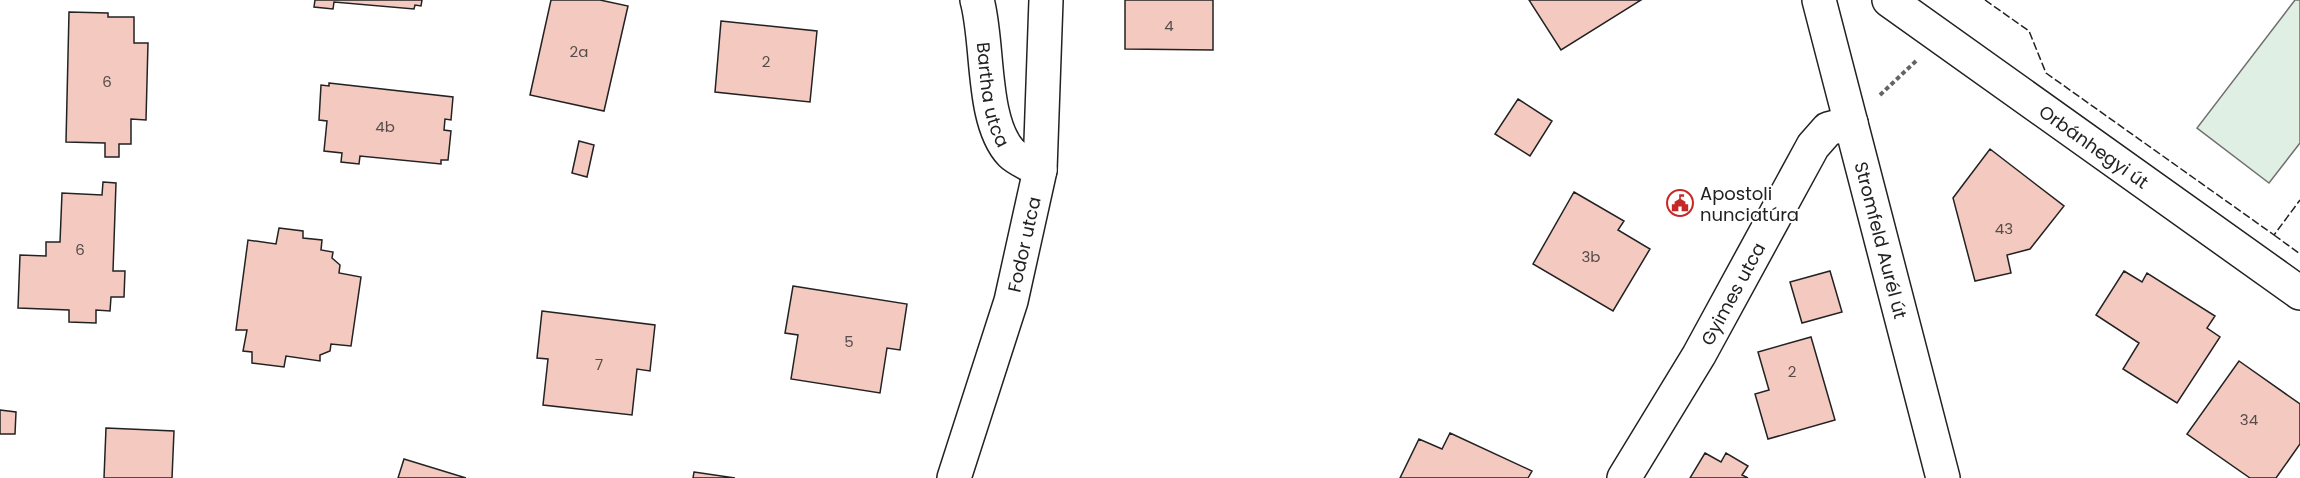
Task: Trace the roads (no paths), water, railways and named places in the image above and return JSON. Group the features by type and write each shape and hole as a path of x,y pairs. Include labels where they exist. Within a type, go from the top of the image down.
{"street":[{"name":"Bartha utca","path":"976,0 982,19 991,109 1000,137 1012,154 1040,170"},
{"name":"Fodor utca","path":"954,478 1011,301 1040,170 1046,0"},
{"name":"Stromfeld Aurél út","path":"1819,0 1943,478"},
{"name":"Orbánhegyi út","path":"1889,0 2300,293"},
{"name":"Gyimes utca","path":"1624,478 1699,355 1813,146 1828,129 1851,123"}],"place":[{"name":"Apostoli nunciatúra","path":"1680,203"}]}
